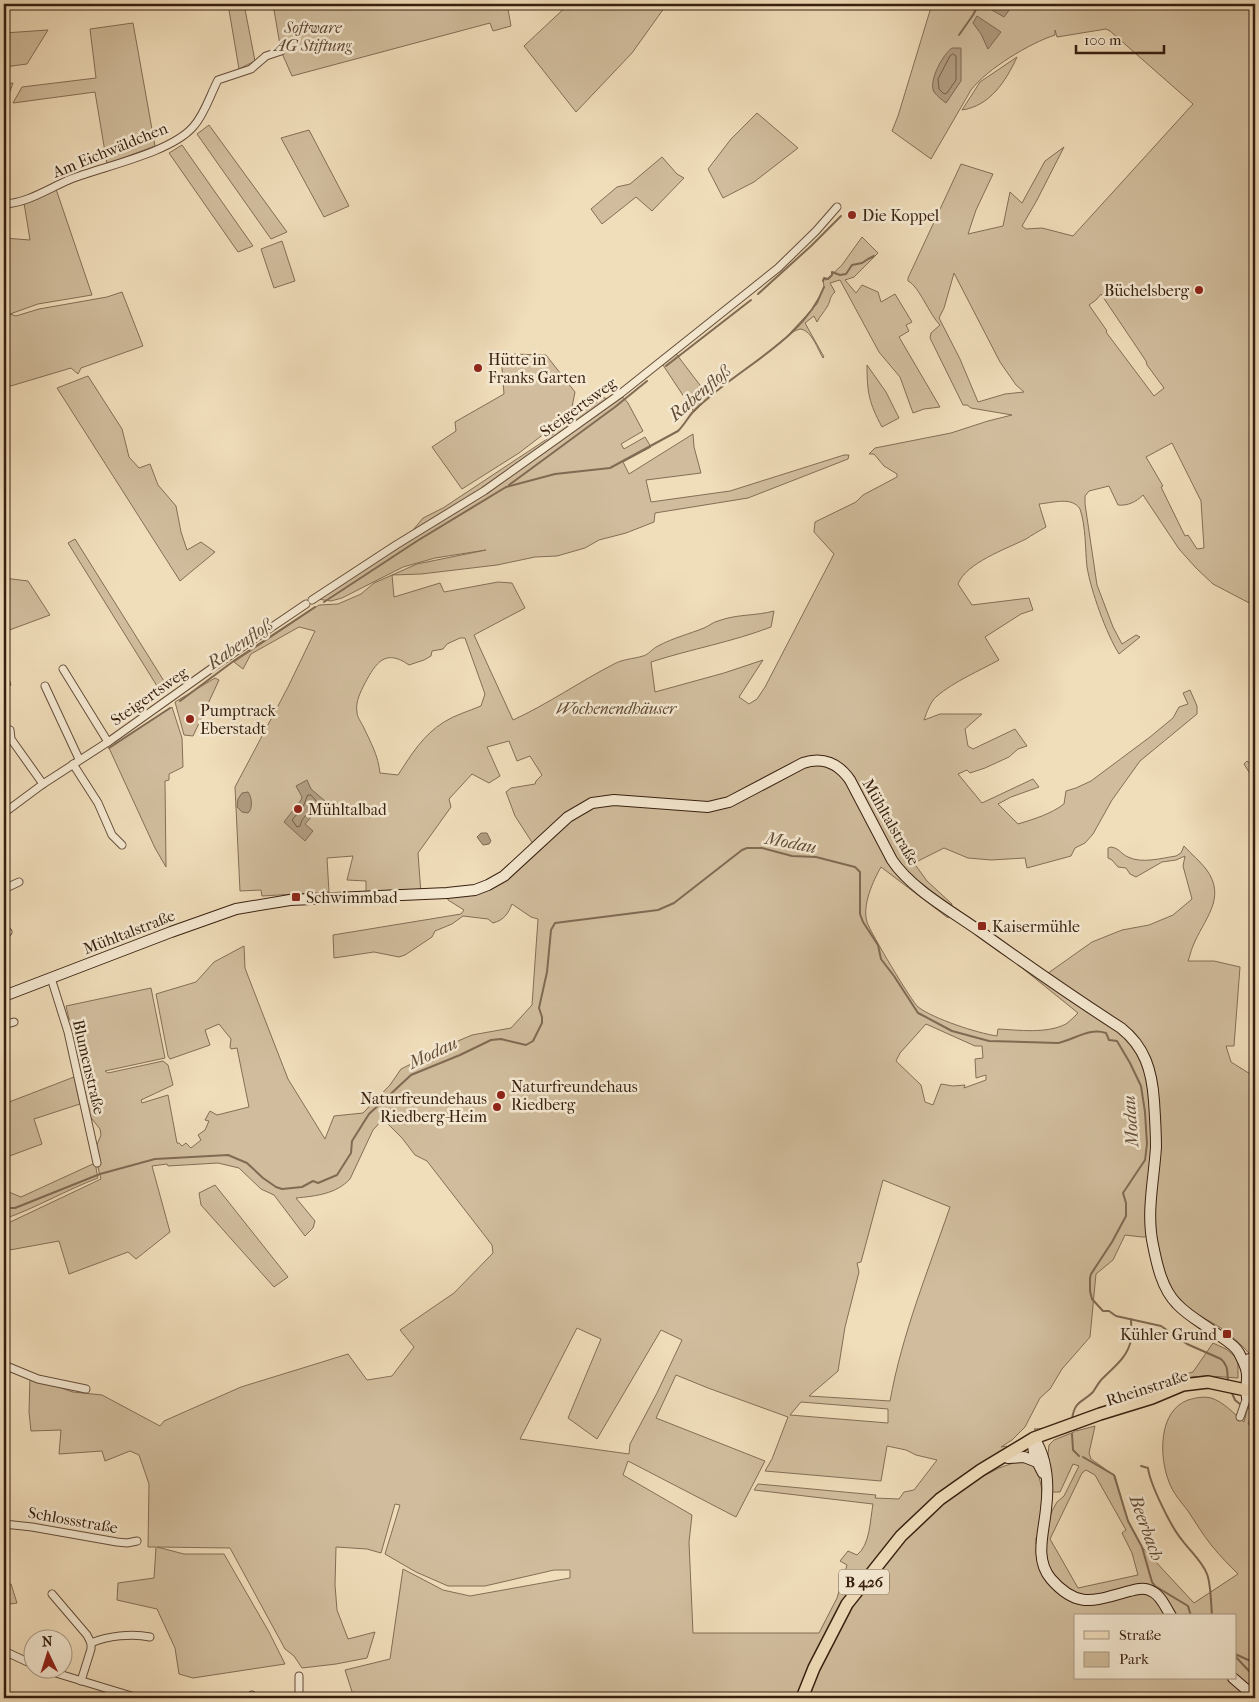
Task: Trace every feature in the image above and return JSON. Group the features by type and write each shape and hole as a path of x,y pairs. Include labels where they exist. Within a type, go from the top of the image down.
{"main road":[{"name":"Rheinstraße","path":"1093,1420 1186,1384 1205,1382 1243,1393"},
{"name":"Rheinstraße","path":"1093,1420 1159,1402 1188,1389 1207,1388 1243,1393"},
{"name":"B 426","path":"802,1698 831,1632 852,1598 907,1529 940,1499 992,1462 1093,1420"},
{"name":"B 426","path":"973,1476 1034,1443"}],"street":[{"name":"Am Eichwäldchen","path":"4,204 13,204 28,199 70,179 134,158 177,139 192,128 201,116 218,80 251,69 266,56 281,51"},
{"name":"Steigertsweg","path":"4,813 43,784 108,742 309,602 396,545 484,491 620,394 778,268 816,231 837,207"},
{"name":"Steigertsweg","path":"63,669 108,742"},
{"path":"45,686 76,762 98,803 112,835 122,845"},
{"path":"10,730 11,739 43,784"},
{"name":"Mühltalstraße","path":"4,996 223,912 290,900 340,899 475,890 510,872 568,816 592,803 614,800 708,807 729,802 790,768 809,761 820,760 837,766 850,780 899,871 949,911 1121,1028 1130,1035 1141,1049 1153,1086 1156,1147 1150,1201 1150,1224 1153,1245 1162,1277 1169,1294 1178,1306 1248,1357 1254,1379 1243,1393"},
{"path":"4,889 18,882"},
{"name":"Blumenstraße","path":"51,978 68,1032 97,1162"},
{"path":"4,1025 14,1022"},
{"path":"4,1365 38,1378 86,1389"},
{"path":"1242,1414 1243,1393"},
{"path":"1034,1443 1037,1462 1046,1481"},
{"path":"1034,1443 1043,1458 1046,1481 1047,1499 1041,1545 1041,1561 1049,1577 1066,1594 1080,1600 1094,1600 1138,1589 1148,1589 1156,1594 1170,1614"},
{"path":"1008,1458 1024,1457 1037,1462"},
{"name":"Schlossstraße","path":"4,1524 32,1526 117,1542 137,1541"},
{"path":"52,1594 87,1635 91,1643 90,1655 81,1681"},
{"path":"91,1643 102,1639 140,1635 150,1637"},
{"path":"4,1651 22,1659"},
{"path":"299,1676 299,1698"},
{"path":"72,1678 138,1698"},
{"path":"1235,1680 1255,1697"},
{"path":"250,1698 251,1695 254,1695 257,1698"}],"green space":[{"path":"228,4 244,4 255,61 239,69"},
{"name":"Software AG Stiftung","path":"273,4 507,4 511,26 493,31 490,23 292,76 281,51"},
{"path":"569,4 667,4 632,53 576,112 524,46"},
{"name":"Wochenendhäuser","path":"932,4 1255,4 1255,606 1213,584 1196,568 1179,549 1143,495 1132,503 1118,505 1109,486 1089,491 1085,496 1085,504 1097,585 1113,627 1122,644 1136,635 1140,637 1119,654 1104,624 1092,588 1087,567 1080,509 1067,501 1039,504 1046,527 978,563 962,576 958,584 972,605 1029,598 1033,610 1021,614 985,637 999,660 959,681 937,696 924,720 940,714 982,714 965,729 968,746 973,749 1015,729 1027,746 1018,749 1009,757 985,768 970,773 967,770 958,774 982,803 1033,779 1039,787 998,804 1018,824 1059,808 1064,804 1066,791 1091,781 1150,737 1173,718 1179,707 1188,704 1183,693 1190,690 1197,706 1197,714 1140,761 1112,800 1093,834 1085,843 1075,848 1071,856 1027,868 1025,858 991,860 968,858 944,848 914,863 927,881 952,904 948,918 881,867 869,893 866,915 867,922 883,952 918,1007 925,1012 956,1025 997,1036 998,1029 1032,1031 1058,1027 1066,1024 1078,1013 1016,963 1044,976 1092,942 1122,930 1149,925 1173,915 1192,899 1183,866 1185,856 1176,860 1162,862 1136,877 1130,874 1126,868 1118,867 1108,858 1108,848 1116,849 1134,859 1146,860 1176,856 1181,853 1184,846 1204,866 1212,880 1215,890 1212,909 1193,946 1188,961 1214,961 1240,967 1234,1046 1226,1046 1231,1062 1255,1077 1255,1359 1226,1331 1188,1309 1179,1301 1166,1279 1156,1236 1125,1235 1113,1260 1096,1274 1090,1337 1062,1369 1050,1389 1040,1398 1025,1427 1012,1440 1001,1447 1007,1446 1008,1449 976,1480 999,1468 1019,1461 1033,1464 1042,1490 1039,1535 1036,1538 1036,1544 1041,1545 1052,1511 1057,1502 1064,1496 1079,1466 1073,1464 1060,1492 1052,1492 1048,1454 1049,1445 1054,1440 1074,1432 1076,1421 1039,1433 1034,1429 1077,1420 1076,1431 1095,1426 1089,1453 1091,1459 1115,1476 1128,1521 1142,1547 1194,1603 1238,1574 1209,1542 1171,1486 1166,1472 1163,1448 1166,1424 1178,1406 1188,1400 1205,1397 1211,1398 1225,1405 1244,1422 1249,1403 1255,1403 1255,1418 1250,1418 1248,1424 1255,1427 1255,1698 354,1698 345,1670 390,1659 403,1569 443,1590 470,1596 570,1578 570,1570 554,1570 485,1586 448,1586 416,1572 385,1554 400,1505 395,1504 381,1553 367,1549 336,1547 335,1585 337,1610 348,1639 375,1632 367,1658 302,1668 294,1656 285,1649 230,1548 157,1547 184,1554 224,1554 269,1632 285,1664 193,1678 179,1674 175,1648 157,1609 117,1600 118,1583 154,1578 156,1547 148,1547 149,1484 139,1455 130,1451 105,1461 102,1451 59,1454 61,1430 31,1431 29,1412 30,1377 73,1392 102,1395 160,1426 164,1421 241,1387 348,1354 367,1380 392,1376 414,1347 400,1330 454,1293 493,1253 492,1245 427,1161 415,1155 402,1138 383,1119 373,1130 350,1179 332,1191 296,1198 315,1221 313,1228 305,1236 274,1195 261,1189 239,1168 218,1163 168,1166 167,1164 152,1166 170,1232 136,1259 128,1252 69,1274 59,1241 4,1251 4,1225 101,1179 94,1152 101,1135 100,1129 88,1114 76,1055 80,1049 66,1006 151,988 165,1058 105,1071 108,1073 163,1061 168,1065 173,1085 141,1100 142,1103 168,1095 177,1143 182,1146 186,1143 191,1148 201,1140 198,1135 205,1130 209,1121 205,1120 210,1111 217,1115 249,1107 237,1048 231,1049 231,1039 219,1024 205,1030 210,1045 170,1059 156,994 196,982 214,962 244,946 245,968 288,1079 325,1139 334,1116 363,1113 390,1085 401,1069 472,1035 511,1028 532,1005 538,919 531,917 512,904 505,916 493,923 488,919 463,916 452,924 435,931 432,937 399,957 374,952 334,958 333,935 461,914 464,910 448,900 447,893 481,888 535,847 515,816 506,792 511,788 535,784 542,775 530,756 517,761 509,741 487,747 500,776 489,783 472,774 449,799 451,807 418,853 421,894 366,897 366,881 347,880 353,856 327,858 329,892 262,896 261,890 240,891 235,787 288,687 315,631 299,627 251,654 243,669 234,662 319,605 338,604 361,594 374,583 392,575 394,597 440,583 444,592 498,582 512,583 525,608 474,635 513,720 617,662 645,655 664,643 716,622 732,617 774,611 771,627 651,662 655,692 763,660 739,697 749,704 757,699 834,554 814,532 815,522 856,502 863,495 897,477 897,474 884,466 874,454 869,454 875,448 951,433 1012,415 963,405 930,338 931,333 940,325 916,288 908,281 961,164 993,174 976,210 968,234 1003,226 1010,192 1022,203 1045,161 1064,147 1022,226 1026,229 1042,228 1073,236 1193,104 1110,31 1106,29 1057,37 1055,30 1055,35 1034,44 998,65 978,82 971,90 931,159 892,131","holes":["954,273 1000,362 1016,385 1024,392 1005,394 978,402 960,359 939,318 944,308","1101,294 1164,388 1154,396 1106,332 1089,305","1172,443 1201,501 1204,548 1197,549 1188,535 1185,536 1161,487 1163,486 1146,457","460,638 465,638 485,694 481,706 453,717 437,727 418,746 398,775 380,773 374,749 357,714 360,693 365,683 373,669 382,660 394,658 409,665 424,660 431,656 432,651 443,649 447,644","926,1024 975,1046 982,1046 983,1058 975,1059 976,1078 986,1075 986,1080 964,1088 965,1085 941,1084 933,1105 925,1102 921,1085 896,1061 900,1053","883,1180 950,1207 908,1327 890,1401 809,1396 838,1371 845,1327 859,1272 857,1263 861,1262","577,1328 601,1339 568,1418 597,1439 661,1330 682,1340 630,1444 629,1454 520,1439","676,1375 788,1417 772,1459 765,1471 881,1481 887,1446 937,1460 914,1490 904,1492 899,1499 875,1498 876,1495 758,1484 754,1490 873,1504 865,1545 857,1555 848,1551 840,1561 847,1565 837,1598 819,1633 693,1633 689,1542 692,1515 623,1475 628,1461 736,1517 765,1461 656,1418","801,1402 888,1409 888,1423 790,1415","1086,1470 1095,1475 1126,1530 1122,1533 1132,1553 1138,1575 1078,1588 1050,1539 1082,1473"]},
{"path":"133,23 155,146 107,164 95,92 13,103 22,87 96,78 90,29"},
{"path":"48,30 27,64 4,67 4,33"},
{"path":"1017,57 1008,75 989,98 972,108 962,110 980,82"},
{"path":"13,83 5,105 4,108 4,84"},
{"path":"757,113 798,148 754,182 723,198 708,169 731,139"},
{"path":"209,125 287,232 271,239 197,134"},
{"path":"309,130 349,206 324,217 281,138"},
{"path":"182,145 253,246 238,252 169,153"},
{"path":"662,157 677,174 684,178 652,211 636,197 602,224 591,209 617,187 630,184"},
{"path":"56,189 92,295 38,304 10,314 16,316 39,309 107,297 122,292 143,346 81,368 78,374 71,368 4,388 4,238 30,240 24,203"},
{"path":"862,237 878,253 854,277 845,280 856,293 862,285 878,292 881,302 895,294 912,322 906,325 909,331 899,337 940,407 924,409 913,413 900,377 879,352 840,280 830,283 835,292 817,322 814,316 805,323 824,357 805,330 800,329 790,333 817,304 824,287 823,279 826,280 842,265"},
{"path":"282,241 295,281 274,288 261,249"},
{"path":"674,351 709,397 694,412 661,362"},
{"path":"501,355 546,355 575,392 572,407 562,420 519,453 462,489 432,447 456,431 455,422 504,394"},
{"path":"867,365 886,392 899,418 882,427 870,397"},
{"path":"88,376 122,429 129,457 139,468 150,464 158,485 176,506 187,550 201,542 215,552 180,581 57,388"},
{"path":"620,394 628,403 643,431 621,444 624,449 645,437 651,447 623,462 629,474 693,434 694,447 701,473 646,480 651,502 730,491 849,455 848,459 748,498 655,513 654,522 626,533 599,540 585,548 557,556 535,557 497,565 421,574 392,575 417,564 486,550 435,558 403,567 342,598 331,601 317,599 399,547 423,518 443,508 547,439 573,416 601,397 612,400"},
{"path":"75,539 169,689 162,694 68,543"},
{"path":"4,578 28,581 50,615 4,632"},
{"path":"4,661 11,685 4,691"},
{"name":"Pumptrack Eberstadt","path":"215,678 219,680 193,736 184,735 175,702"},
{"path":"172,707 182,738 183,767 169,774 169,780 165,781 166,867 155,848 109,748"},
{"path":"1247,761 1255,767 1255,782 1244,764"},
{"path":"74,1077 80,1104 34,1119 42,1144 4,1158 4,1104"},
{"path":"95,1163 98,1178 4,1219 4,1190 21,1197"},
{"path":"215,1185 288,1277 274,1287 201,1205 199,1193"},
{"path":"1213,1343 1226,1349 1238,1359 1238,1378 1192,1377 1166,1383 1119,1403 1131,1393 1141,1388 1193,1372"},
{"path":"11,1584 17,1603 4,1605 4,1585"}],"water":[{"path":"986,4 1013,5 1004,17 985,6"},
{"path":"977,16 1001,32 988,49 973,23"},
{"path":"952,48 961,48 961,81 946,103 934,92 933,81 941,62"},
{"path":"307,780 311,789 325,801 305,824 313,831 305,841 284,822 302,797 296,786"},
{"path":"248,792 251,809 248,813 242,812 237,807 238,799 242,793"},
{"path":"481,833 487,833 491,841 489,844 483,845 477,837"}],"waterway":[{"name":"Rabenfloß","path":"959,35 979,4"},
{"name":"Rabenfloß","path":"758,294 841,216"},
{"name":"Rabenfloß","path":"823,281 824,278 828,279 832,272 840,275 846,274 852,265 862,263 874,256"},
{"name":"Rabenfloß","path":"324,602 417,541 506,487 555,474 610,468 678,431 702,403 790,334 816,304 824,287"},
{"name":"Rabenfloß","path":"666,366 751,300"},
{"name":"Rabenfloß","path":"509,485 615,407 647,381"},
{"name":"Rabenfloß","path":"180,701 235,660 315,607"},
{"name":"Rabenfloß","path":"109,748 170,708"},
{"name":"Modau","path":"4,1208 15,1208 100,1174 155,1159 228,1155 247,1163 263,1178 282,1189 302,1187 313,1181 318,1183 337,1175 351,1153 352,1141 369,1114 411,1075 491,1040 501,1039 526,1045 533,1041 542,1023 539,1008 547,972 551,930 555,923 658,910 674,903 742,850 762,848 792,856 816,857 855,867 860,872 860,914 863,922 878,945 881,959 918,1013 952,1031 989,1041 1058,1043 1094,1032 1106,1033 1109,1040 1117,1041 1141,1086 1147,1144 1145,1160 1123,1193 1126,1203 1126,1216 1091,1274 1090,1291 1092,1299 1103,1311 1109,1311 1116,1316 1161,1326 1187,1344 1221,1359 1226,1367 1228,1382"},
{"path":"1072,1419 1077,1405 1093,1392 1127,1351 1131,1339 1131,1319"},
{"name":"Modau","path":"1231,1391 1235,1400 1241,1405"},
{"name":"Modau","path":"1246,1407 1255,1410"},
{"path":"1072,1434 1073,1450 1079,1456"},
{"name":"Beerbach","path":"1083,1457 1114,1475 1128,1521 1142,1547 1152,1582 1155,1586 1188,1606 1190,1614"},
{"path":"1141,1466 1148,1468 1157,1494 1172,1526 1205,1569 1211,1594 1212,1614"},
{"path":"1236,1654 1255,1663"},
{"path":"1236,1657 1249,1671"}],"place":[{"name":"Die Koppel","path":"852,215"},
{"name":"Büchelsberg","path":"1199,290"},
{"name":"Hütte in Franks Garten","path":"478,368"},
{"name":"Pumptrack Eberstadt","path":"190,719"},
{"name":"Mühltalbad","path":"298,809"},
{"name":"Schwimmbad","path":"296,897"},
{"name":"Kaisermühle","path":"982,926"},
{"name":"Naturfreundehaus Riedberg","path":"501,1095"},
{"name":"Naturfreundehaus Riedberg-Heim","path":"497,1107"},
{"name":"Kühler Grund","path":"1227,1334"}]}
